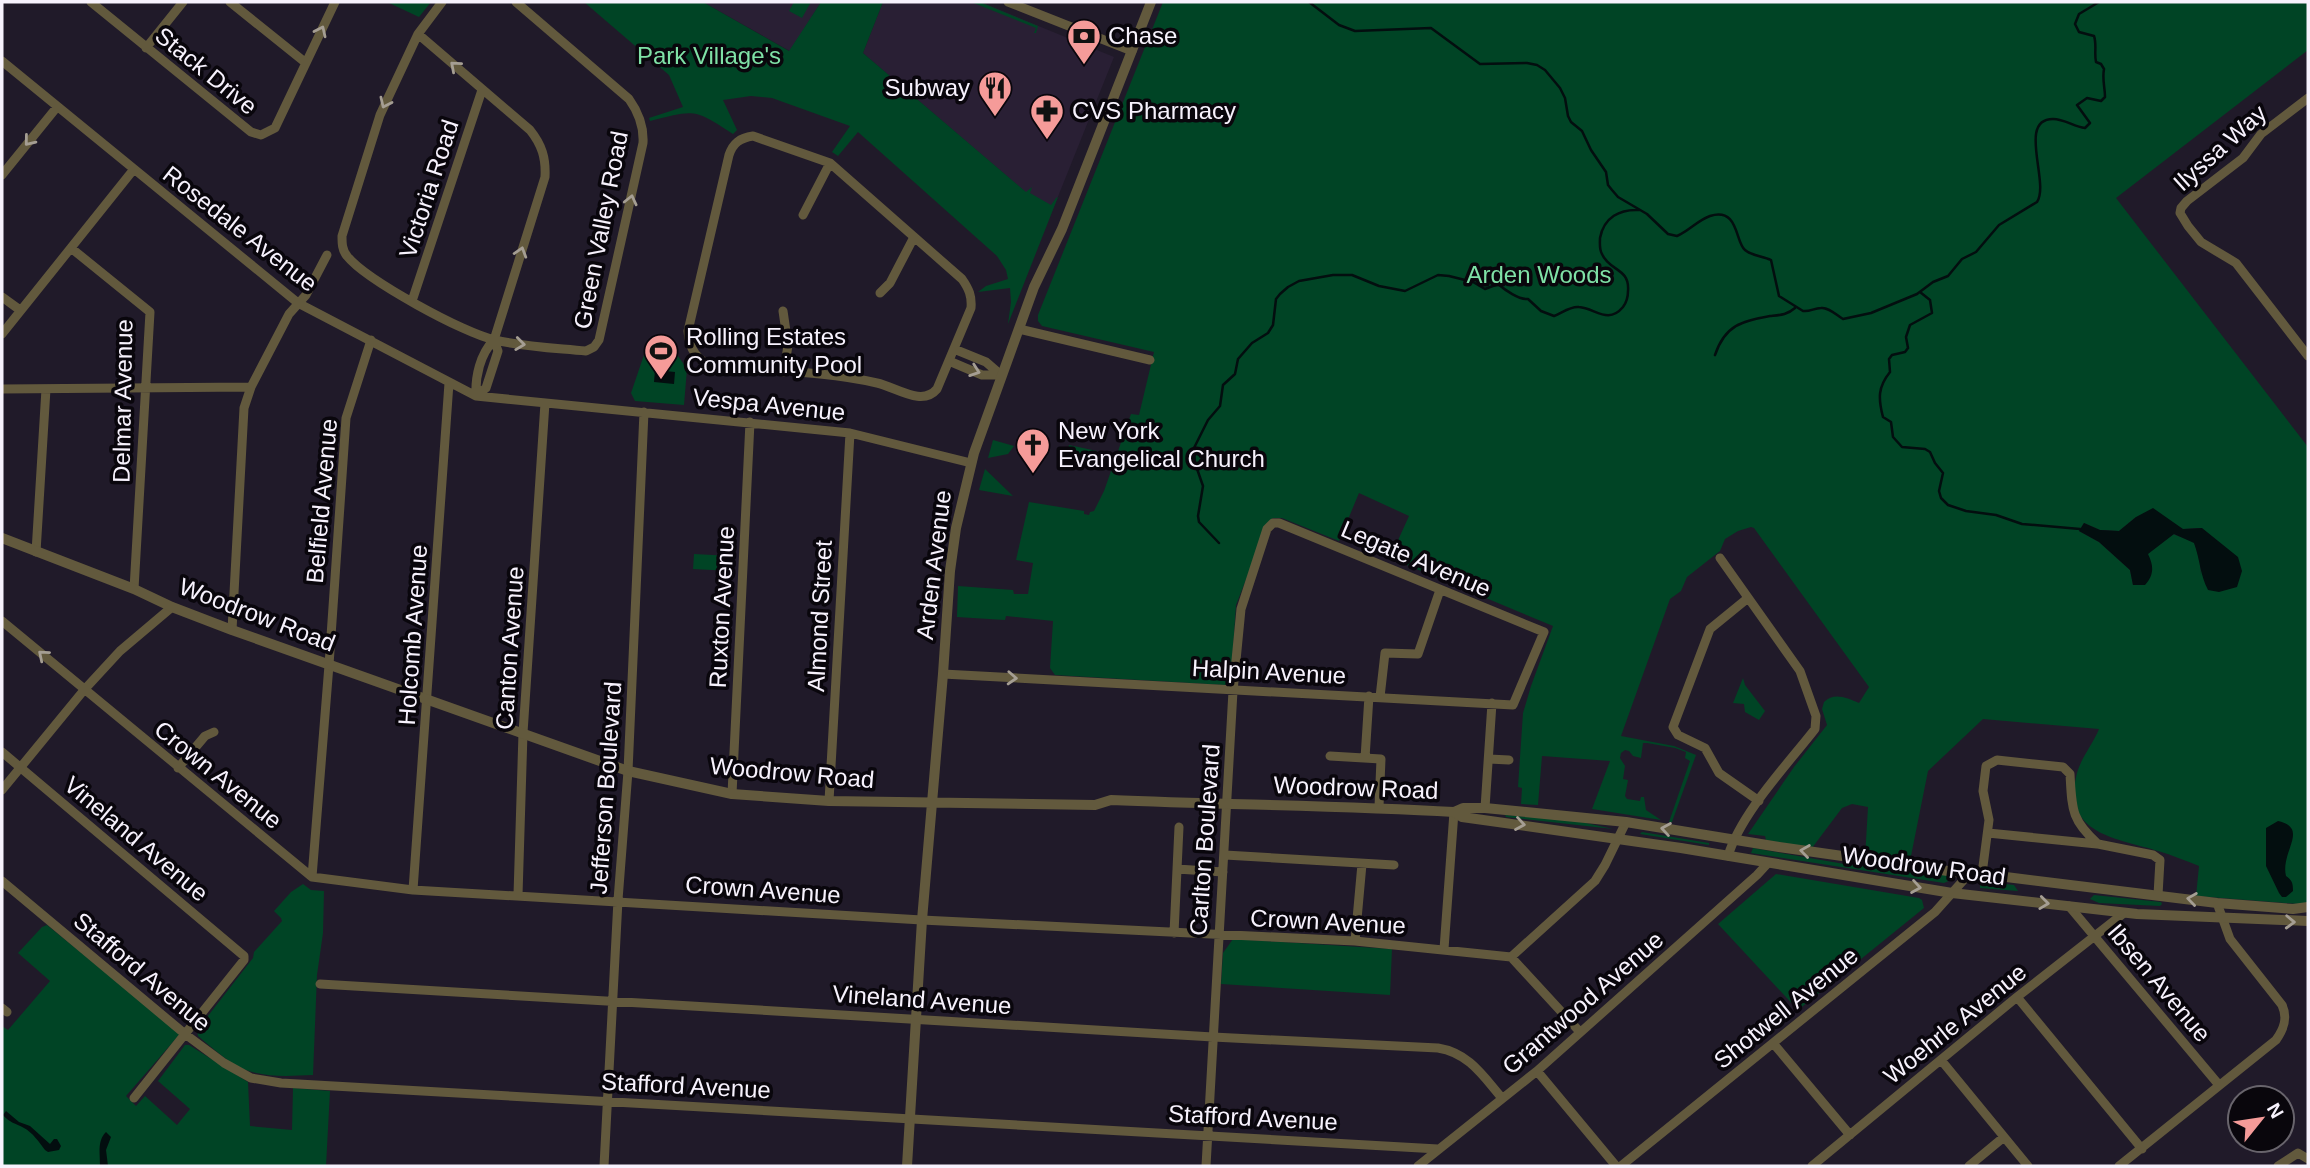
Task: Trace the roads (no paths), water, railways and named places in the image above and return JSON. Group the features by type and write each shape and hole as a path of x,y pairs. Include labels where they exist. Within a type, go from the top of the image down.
{"street":[{"name":"Stack Drive","path":"91,2 257,135 267,134 275,128 306,63"},
{"path":"146,48 183,2"},
{"path":"230,2 306,63 335,2"},
{"name":"Green Valley Road","path":"442,2 418,34 380,114 341,244 347,256 379,282 476,334 494,340 586,351 597,344 643,143 639,116 629,99 516,2"},
{"path":"1008,2 1132,51"},
{"name":"Arden Avenue","path":"907,1166 922,920 954,539 971,463 1001,375 1034,287 1062,229 1151,2"},
{"path":"418,34 530,131 541,145 545,165 545,177 494,340 485,349 475,383 476,396"},
{"name":"Rosedale Avenue","path":"2,61 298,303 476,396"},
{"name":"Victoria Road","path":"412,301 482,90"},
{"name":"Ilyssa Way","path":"2308,98 2261,134 2243,158 2187,201 2180,210 2185,221 2202,242 2236,263 2308,356"},
{"path":"2,175 57,107"},
{"path":"746,137 759,137 830,163 914,237 962,279 971,296 971,308 949,361 937,389 928,397 848,377 709,365 696,356 691,348 688,331 729,155 734,144 746,137"},
{"path":"803,215 830,163"},
{"path":"2,334 134,169"},
{"path":"880,293 890,283 914,237"},
{"name":"Delmar Avenue","path":"71,248 150,312 134,589"},
{"path":"232,630 244,408 251,387 289,314 306,295 327,255"},
{"path":"2,298 20,310"},
{"path":"783,311 788,345 784,372"},
{"path":"1019,329 1150,360"},
{"name":"Belfield Avenue","path":"312,877 346,418 371,340"},
{"path":"954,349 986,362 1001,375"},
{"path":"949,361 982,375 1001,375"},
{"name":"Holcomb Avenue","path":"413,890 449,383"},
{"path":"2,389 251,387"},
{"path":"36,552 46,389"},
{"name":"Vespa Avenue","path":"476,396 850,433 971,463"},
{"name":"Canton Avenue","path":"518,895 523,733 545,403"},
{"name":"Jefferson Boulevard","path":"604,1166 618,900 628,771 644,412"},
{"name":"Ruxton Avenue","path":"732,794 750,422"},
{"name":"Almond Street","path":"829,801 850,433"},
{"name":"Legate Avenue","path":"1273,523 1279,523 1544,632"},
{"name":"Carlton Boulevard","path":"1206,1166 1233,691 1243,598 1268,529 1273,523"},
{"name":"Woodrow Road","path":"2,538 232,630 628,771 732,794 829,801 931,803 1095,806 1111,800 1379,807 1454,812 1463,808 1485,808 1626,822 1969,874 2217,903 2293,909 2308,907"},
{"path":"1720,558 1800,671 1817,720 1815,729 1733,839 1728,856"},
{"path":"1380,697 1385,653 1418,653 1440,590"},
{"path":"1748,598 1710,629 1674,727 1678,735 1703,746 1719,773 1759,801"},
{"path":"2,790 84,690 120,651 172,607"},
{"name":"Crown Avenue","path":"2,621 312,877 413,890 922,920 1355,941 1511,957"},
{"name":"Halpin Avenue","path":"943,674 1513,705 1544,632"},
{"path":"1365,758 1369,696"},
{"path":"1485,808 1492,704"},
{"path":"177,768 205,736 214,732"},
{"name":"Vineland Avenue","path":"2,752 244,956 244,960 185,1034"},
{"path":"1330,756 1381,759 1379,807"},
{"path":"1489,759 1509,760"},
{"path":"1982,874 1989,820 1983,791 1984,770 1989,763 1997,760 2066,769 2070,774 2072,810 2085,831 2098,844"},
{"path":"1444,949 1454,812"},
{"name":"Woodrow Road","path":"1454,812 1462,817 1619,839 1952,893 2124,913 2308,921"},
{"path":"1580,1032 1511,957 1595,881 1626,822"},
{"path":"1174,933 1179,827"},
{"path":"1987,834 2098,844 2157,857 2161,867 2158,895"},
{"path":"1225,855 1394,865"},
{"name":"Grantwood Avenue","path":"1418,1166 1537,1070 1758,875 1768,863"},
{"path":"1355,941 1362,864"},
{"path":"1177,869 1223,872"},
{"name":"Shotwell Avenue","path":"1618,1166 1935,912 1969,874"},
{"name":"Stafford Avenue","path":"2,880 185,1034 224,1063 250,1078 281,1083 1438,1149"},
{"path":"2119,1166 2276,1040 2283,1028 2285,1017 2279,1000 2230,939 2217,903"},
{"name":"Ibsen Avenue","path":"2069,906 2219,1085"},
{"name":"Woehrle Avenue","path":"1812,1166 2017,997 2124,913"},
{"name":"Vineland Avenue","path":"320,984 1448,1050 1468,1059 1503,1098"},
{"path":"2017,997 2142,1149"},
{"path":"134,1098 185,1034"},
{"path":"1773,1043 1850,1135"},
{"path":"1941,1060 2028,1166"},
{"path":"1537,1070 1618,1166"},
{"path":"1969,1166 2004,1137"},
{"path":"2278,1166 2298,1153 2308,1159"}],"waterway":[{"path":"1309,2 1339,25 1355,31 1431,28 1480,64 1537,65 1545,70 1560,88 1571,122 1582,131 1606,172 1608,185 1618,197 1647,214 1668,234 1677,236 1710,216 1726,216 1735,227 1745,250 1771,260 1779,296 1803,311 1824,308 1843,319 1871,313 1917,294 1933,282 1948,276 1962,259 1976,252 1999,225 2037,202 2040,193 2036,153 2037,129 2043,122 2053,119 2085,128 2090,123 2077,105 2087,98 2101,101 2105,97 2104,69 2096,62 2094,36 2079,32 2075,24 2079,14 2099,2"},
{"path":"1219,543 1199,522 1203,486 1195,463 1194,448 1208,420 1220,406 1223,385 1235,374 1238,359 1252,343 1268,333 1273,325 1276,299 1288,287 1299,281 1333,275 1352,275 1379,286 1405,291 1438,275 1473,282 1485,289 1498,284 1508,292 1528,299 1541,311 1554,316 1576,307 1612,315 1625,304 1628,284 1626,278 1605,260 1600,250 1600,238 1605,225 1614,216 1625,211 1639,210"},
{"path":"1920,292 1930,300 1932,313 1910,325 1906,337 1908,348 1889,359 1890,372 1880,393 1883,417 1891,422 1893,437 1902,447 1930,452 1943,473 1939,491 1941,498 1948,505 1966,511 1996,515 2022,524 2080,529"},
{"path":"1715,355 1724,337 1736,326 1751,320 1783,314 1795,308"}],"place":[{"name":"Chase","path":"1084,66"},
{"name":"Subway","path":"995,118"},
{"name":"CVS Pharmacy","path":"1047,141"},
{"name":"Rolling Estates Community Pool","path":"661,381"},
{"name":"New York Evangelical Church","path":"1033,475"}],"park label":[{"name":"Park Village's","path":"709,56"},
{"name":"Arden Woods","path":"1539,275"}]}
